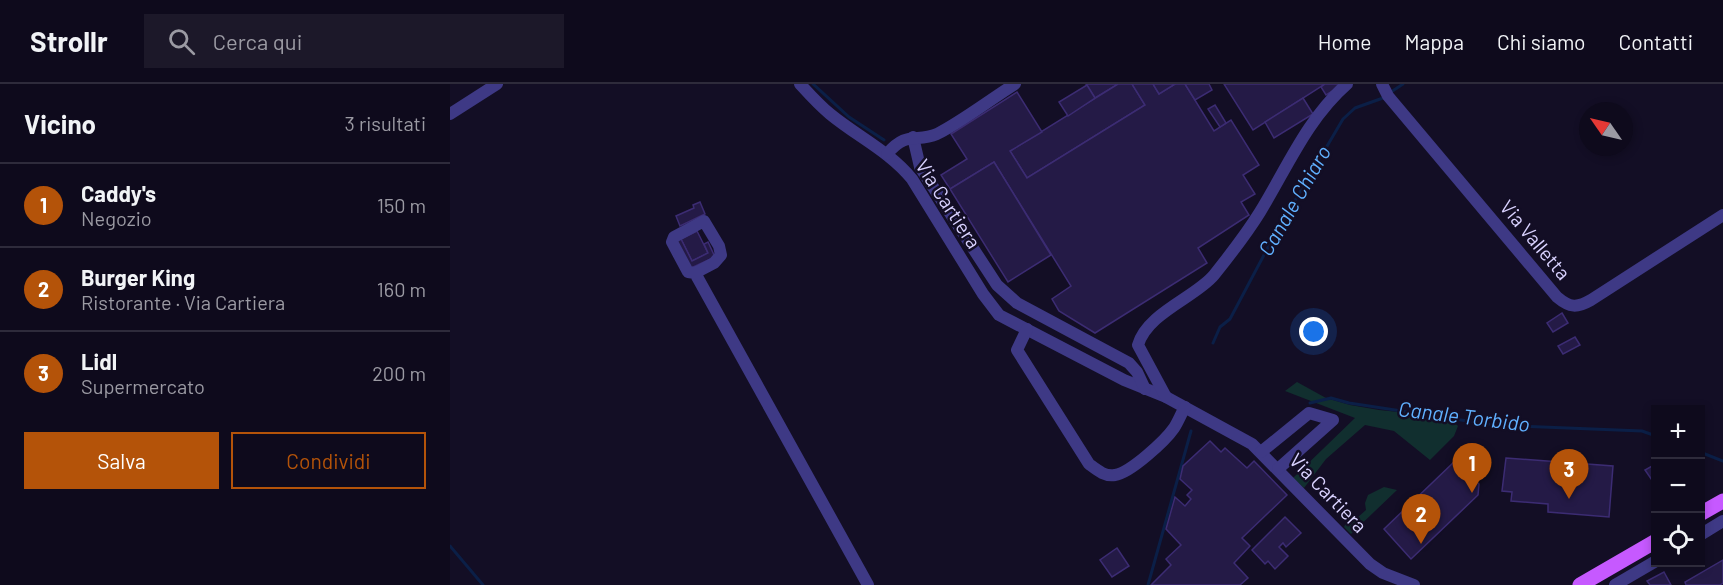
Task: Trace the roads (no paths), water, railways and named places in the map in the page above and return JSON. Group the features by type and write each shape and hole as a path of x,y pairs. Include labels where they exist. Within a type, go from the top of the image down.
{"main road":[{"path":"1703,513 1723,501"},
{"path":"1580,585 1651,544"}],"street":[{"path":"450,114 497,84"},
{"name":"Via Cartiera","path":"800,84 832,116 902,167 999,315 1145,389 1166,397 1252,444 1370,564 1383,573 1414,585"},
{"path":"887,154 898,142 913,137 935,135 1015,84"},
{"path":"1166,397 1138,345 1141,334 1172,306 1212,277 1258,214 1311,123 1347,84"},
{"name":"Via Valletta","path":"1385,90 1557,297 1569,306 1581,306 1723,215"},
{"path":"913,137 920,166 997,285 1017,303 1129,363 1137,372 1145,389"},
{"path":"704,221 719,246 721,255 714,263 694,273 688,272 672,242 677,234 704,221"},
{"path":"694,273 868,585"},
{"path":"1027,329 1017,350 1089,464 1099,472 1113,476 1123,473 1174,428 1185,407"},
{"path":"1261,452 1309,413 1333,420 1278,469"},
{"path":"1272,443 1288,460"},
{"path":"1705,532 1723,521"},
{"path":"1615,585 1651,564"}],"waterway":[{"name":"Canale Torbido","path":"813,84 849,117 884,140"},
{"name":"Canale Chiaro","path":"1391,92 1403,84"},
{"name":"Canale Chiaro","path":"1213,343 1220,327 1230,319 1273,238 1343,119 1355,108 1383,98"},
{"name":"Canale Torbido","path":"1310,403 1331,398 1349,403 1494,425 1642,431 1651,434"},
{"name":"Canale Chiaro","path":"1148,585 1191,431"},
{"name":"Canale Torbido","path":"1705,454 1723,461"},
{"path":"450,546 483,585"}],"place":[{"name":"Caddy's","path":"1472,493"},
{"name":"Lidl","path":"1569,499"},
{"name":"Burger King","path":"1421,544"}]}
